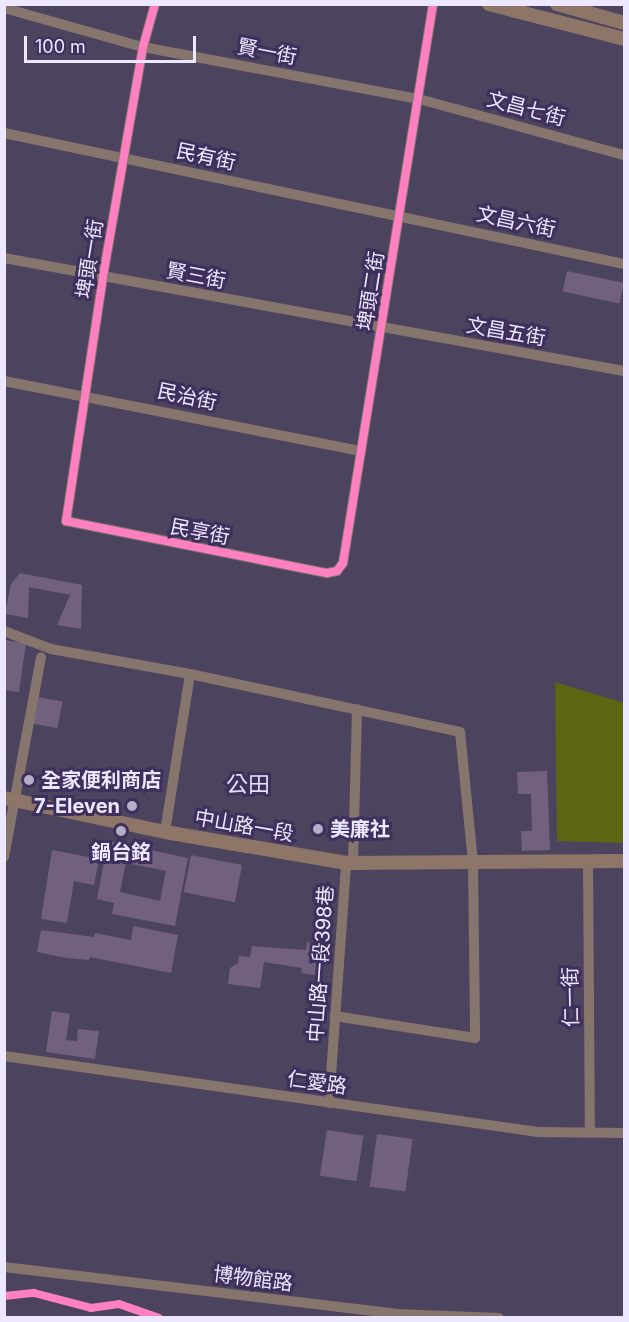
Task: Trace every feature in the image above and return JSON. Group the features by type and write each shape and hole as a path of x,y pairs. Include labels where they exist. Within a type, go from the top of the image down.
{"main road":[{"path":"489,4 624,39"},
{"path":"557,4 624,23"},
{"name":"中山路一段","path":"9,798 165,832 350,863 624,861"}],"street":[{"name":"埤頭一街","path":"66,521 103,277 143,47 155,4"},
{"name":"埤頭二街","path":"327,573 337,571 343,563 433,4"},
{"name":"賢一街","path":"4,8 143,47 418,99"},
{"name":"文昌七街","path":"418,99 624,155"},
{"name":"民有街","path":"4,133 400,215"},
{"name":"文昌六街","path":"400,215 624,264"},
{"name":"賢三街","path":"4,258 381,330"},
{"name":"文昌五街","path":"381,330 624,371"},
{"name":"民治街","path":"4,381 85,395 361,451"},
{"name":"民享街","path":"66,521 327,573"},
{"path":"4,632 51,649 190,674 460,732 473,863 475,1038 334,1016"},
{"path":"4,857 9,798 41,657"},
{"path":"165,832 190,674"},
{"name":"中山路一段398巷","path":"328,1103 334,1016 350,863 357,709"},
{"name":"仁一街","path":"588,861 590,1132"},
{"name":"仁愛路","path":"4,1056 538,1132 624,1133"},
{"name":"博物館路","path":"4,1267 396,1316 499,1317"}],"green space":[{"path":"555,682 624,703 624,843 557,841"}],"building":[{"path":"567,271 624,283 619,304 563,292"},
{"path":"20,573 82,585 81,629 57,625 70,595 29,587 28,618 5,614 11,584"},
{"path":"4,640 26,643 19,692 4,690"},
{"path":"38,697 63,702 57,728 33,724"},
{"path":"547,771 550,850 522,851 521,831 532,831 531,794 518,794 517,772"},
{"path":"108,841 188,858 175,926 112,914 114,903 97,899","holes":["126,863 166,871 160,901 120,892"]},
{"path":"52,850 99,859 94,885 74,881 67,923 41,919"},
{"path":"191,855 242,865 235,902 184,892"},
{"path":"133,926 178,935 171,973 90,957 89,960 67,958 37,952 41,930 94,937 95,933 131,940"},
{"path":"307,942 323,945 319,976 301,973 302,968 264,962 260,988 228,984 230,968 238,963 239,956 250,957 252,946 306,950"},
{"path":"52,1011 70,1014 66,1040 77,1041 78,1029 99,1031 95,1059 46,1052"},
{"path":"327,1130 364,1136 356,1181 320,1175"},
{"path":"377,1134 413,1139 405,1191 370,1186"}],"cycle path":[{"path":"155,4 143,47 103,277 66,521 327,573 337,571 343,563 433,4"},
{"path":"4,1296 34,1293 91,1308 119,1304 159,1318"}],"place":[{"name":"全家便利商店","path":"29,780"},
{"name":"7-Eleven","path":"132,806"},
{"name":"美廉社","path":"318,829"},
{"name":"鍋台銘","path":"121,831"}],"district":[{"name":"公田","path":"248,785"}]}
